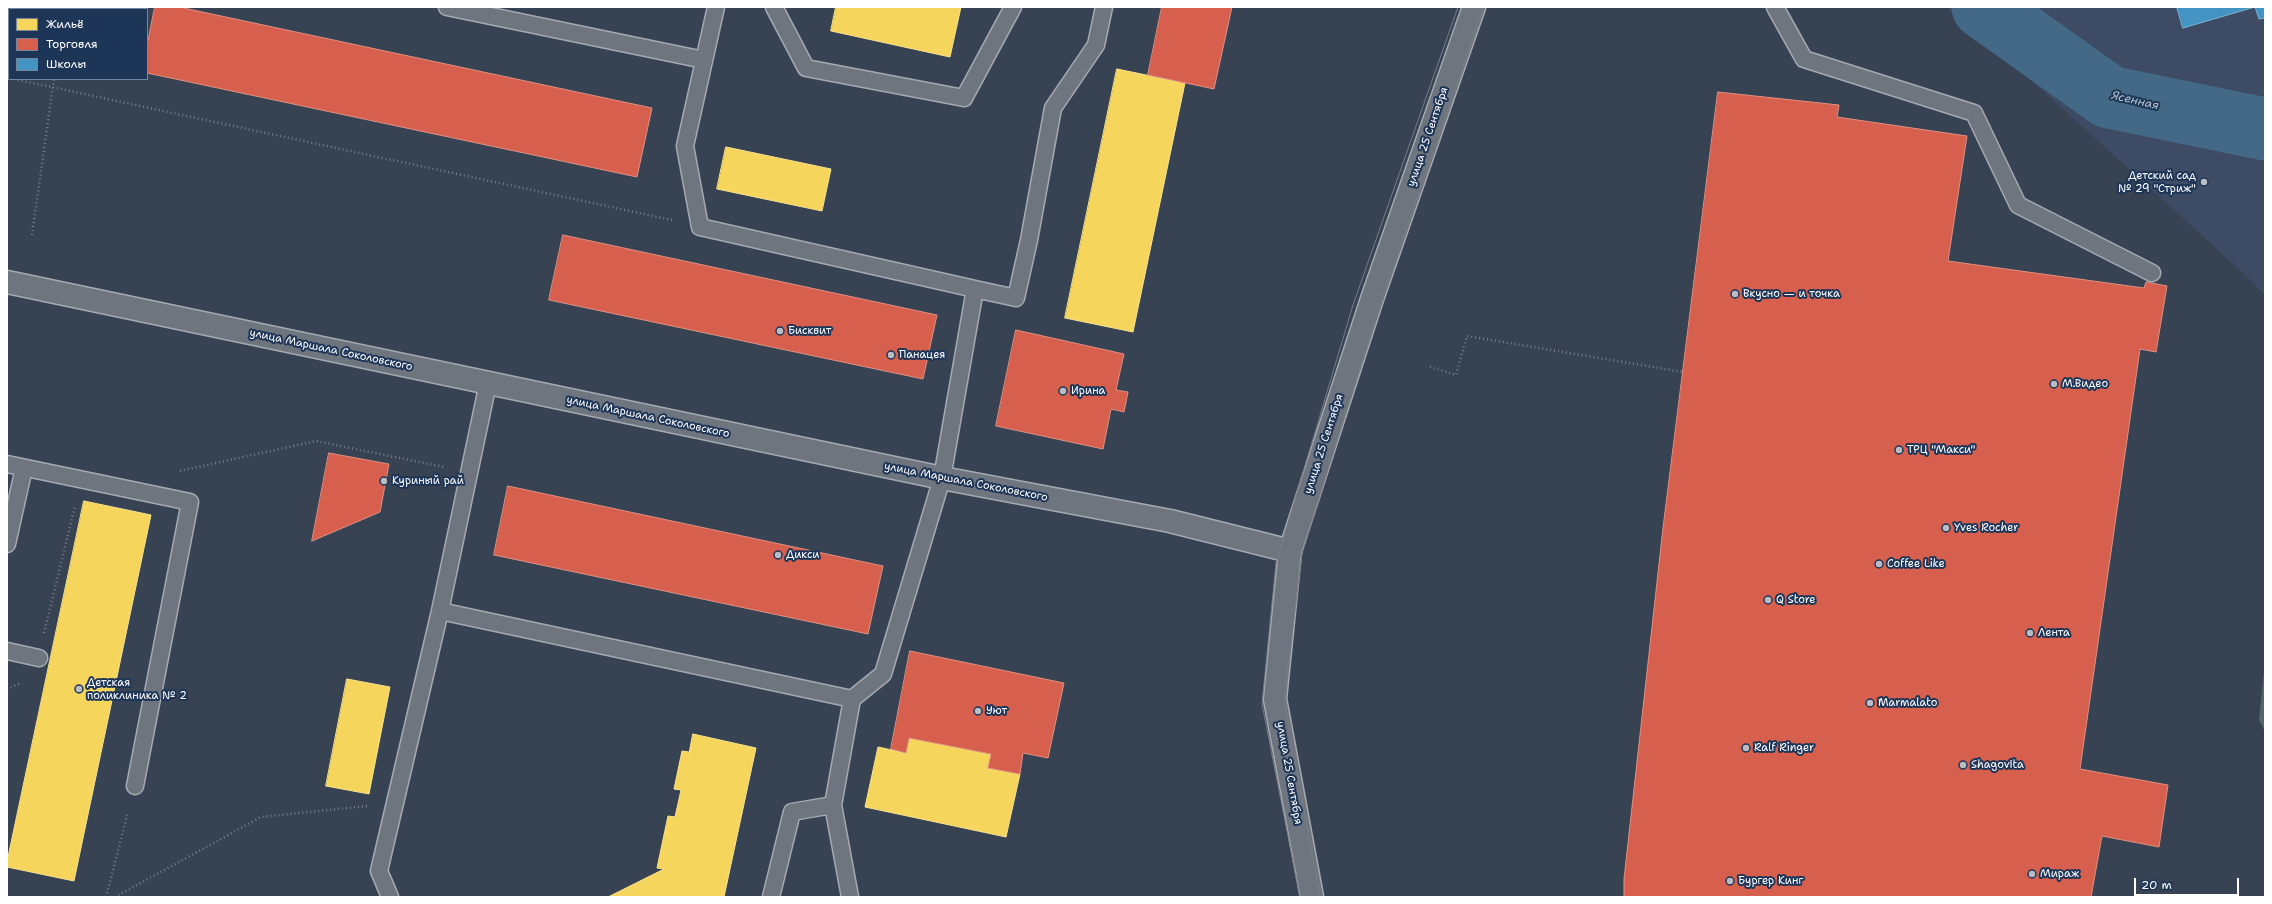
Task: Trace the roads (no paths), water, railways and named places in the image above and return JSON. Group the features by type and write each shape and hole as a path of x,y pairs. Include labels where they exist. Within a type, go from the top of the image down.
{"street":[{"name":"улица 25 Сентября","path":"1312,897 1275,698 1290,551 1372,299 1474,7"},
{"name":"улица Маршала Соколовского","path":"7,282 942,478 1170,521 1290,551"}],"lane":[{"path":"447,7 704,60"},
{"path":"716,7 685,146 700,227 1016,298 1029,240 1053,108 1096,45 1104,7"},
{"path":"774,7 806,68 964,98 1013,7"},
{"path":"1775,7 1804,59 1974,113 2018,205 2152,273"},
{"path":"850,897 833,805 852,699 883,674 942,478 975,289"},
{"path":"390,897 379,871 440,611 488,383"},
{"path":"7,464 190,502 135,786"},
{"path":"7,544 24,468"},
{"path":"440,611 852,699"},
{"path":"7,651 38,658"},
{"path":"771,897 792,812 833,805"}],"waterway":[{"name":"Ясенная","path":"1983,7 2109,97 2265,129"}],"tram line":[{"path":"1300,897 1262,704 1276,563 1353,305 1458,7"},
{"path":"1320,897 1284,700 1302,553 1379,307 1484,7"}],"place":[{"name":"Детский сад № 29 \"Стриж\"","path":"2204,182"},
{"name":"Вкусно — и точка","path":"1735,294"},
{"name":"Бисквит","path":"780,331"},
{"name":"Панацея","path":"891,355"},
{"name":"М.Видео","path":"2054,384"},
{"name":"Ирина","path":"1063,391"},
{"name":"ТРЦ \"Макси\"","path":"1899,450"},
{"name":"Куриный рай","path":"384,481"},
{"name":"Yves Rocher","path":"1946,528"},
{"name":"Дикси","path":"778,555"},
{"name":"Coffee Like","path":"1879,564"},
{"name":"Q Store","path":"1768,600"},
{"name":"Лента","path":"2030,633"},
{"name":"Детская поликлиника № 2","path":"79,689"},
{"name":"Marmalato","path":"1870,703"},
{"name":"Уют","path":"978,711"},
{"name":"Ralf Ringer","path":"1746,748"},
{"name":"Shagovita","path":"1963,765"},
{"name":"Мираж","path":"2032,874"},
{"name":"Бургер Кинг","path":"1730,881"}]}
